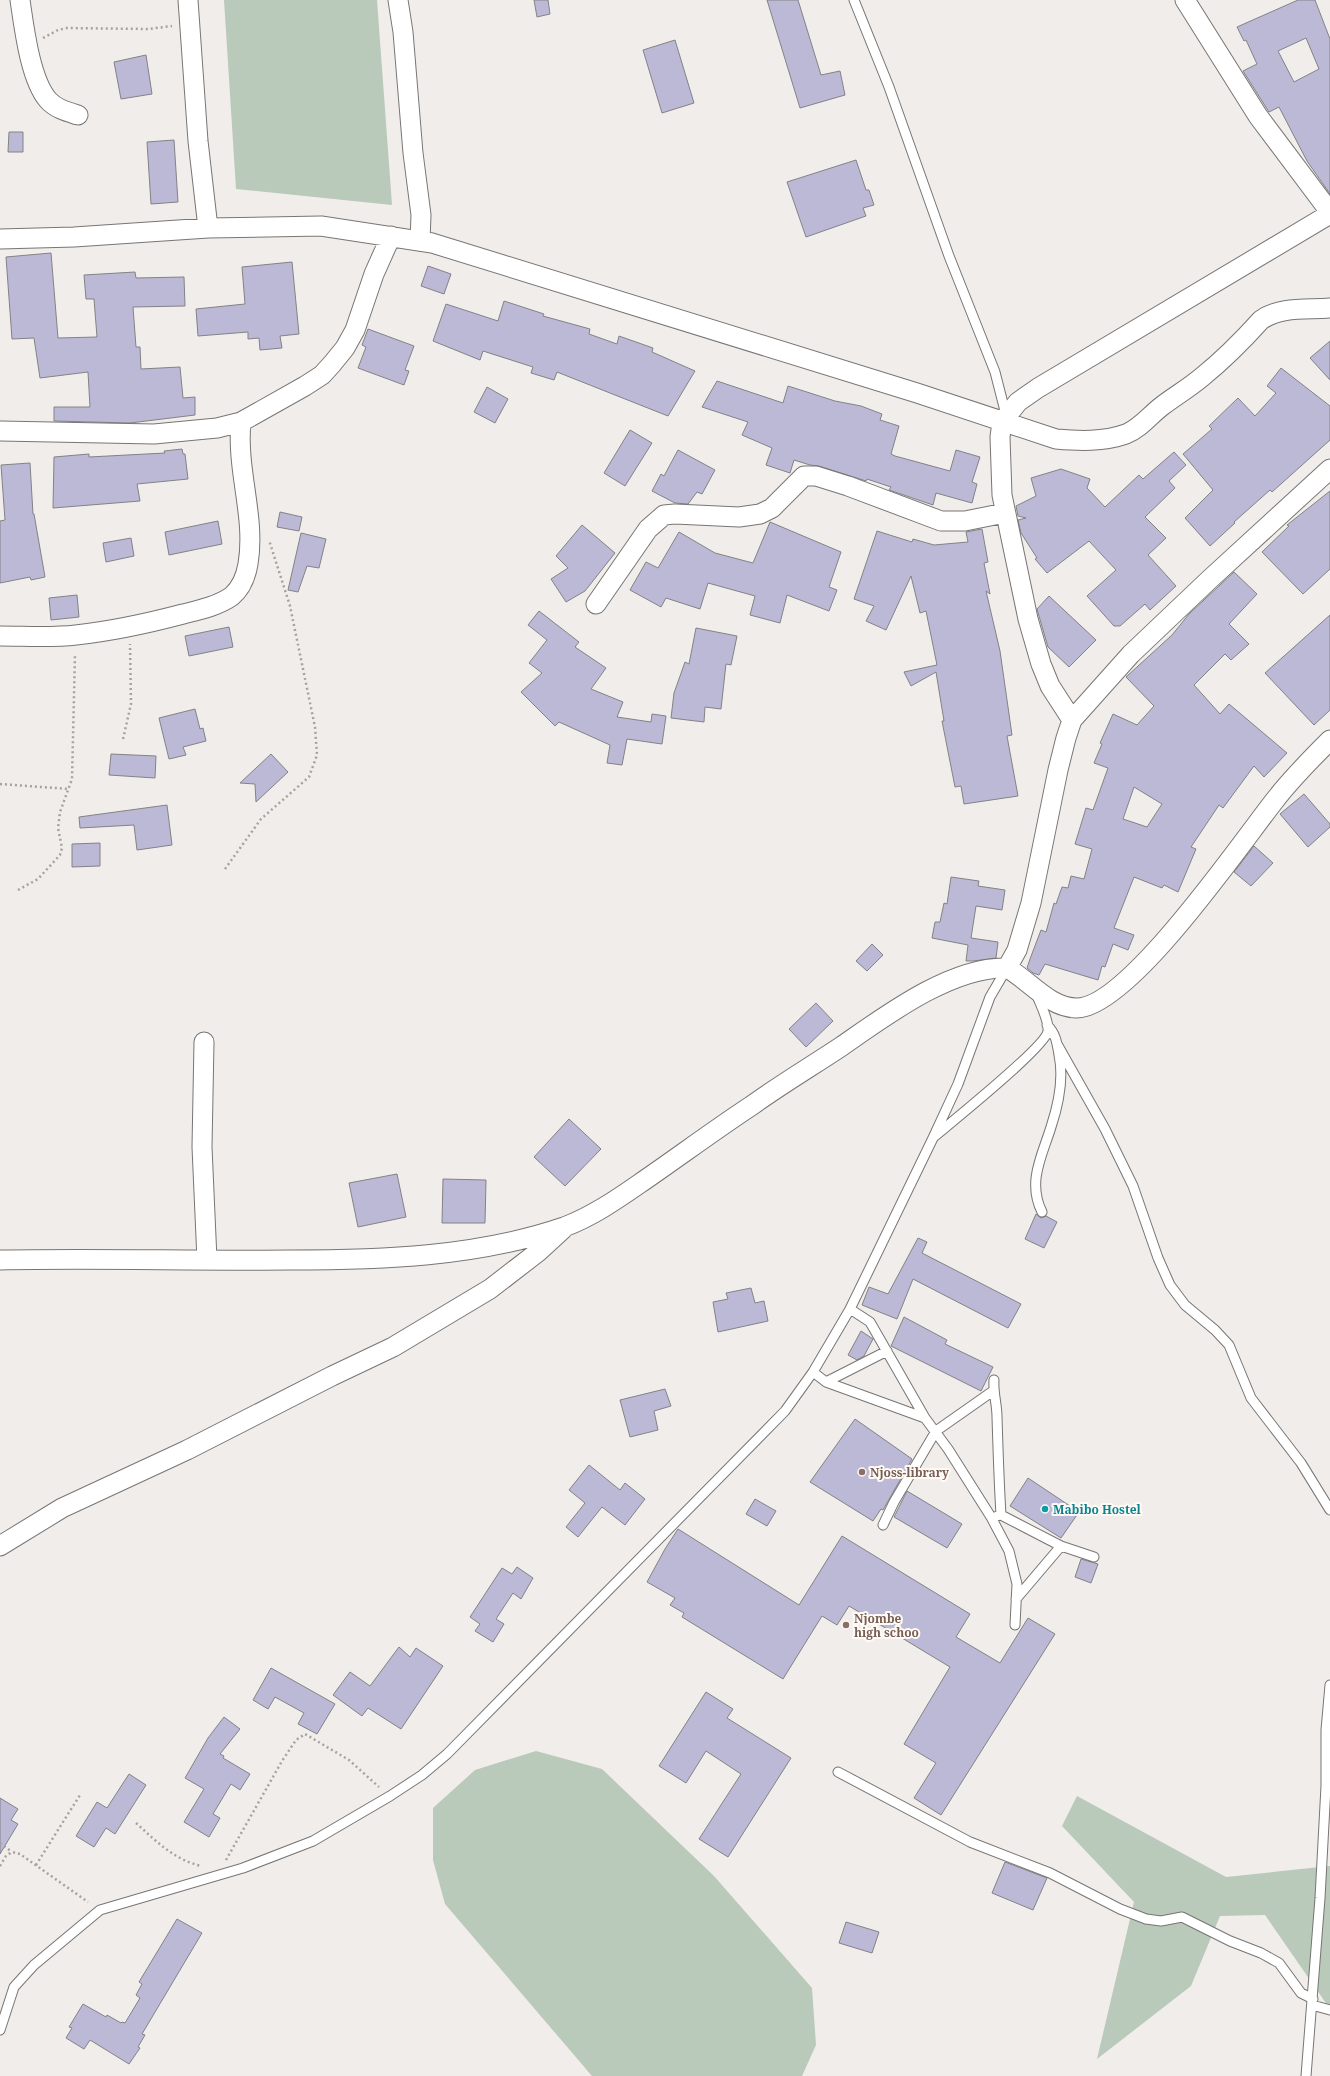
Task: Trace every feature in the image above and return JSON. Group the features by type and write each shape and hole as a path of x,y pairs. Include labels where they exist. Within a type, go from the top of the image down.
{"street":[{"path":"20,0 28,48 37,78 48,100 65,111 78,115"},
{"path":"398,0 403,32 413,152 421,215 420,241"},
{"path":"1072,720 1050,686 1041,664 1028,619 1005,514 1000,454 1004,419 1018,402 1038,388 1330,213 1258,116 1185,0"},
{"path":"189,6 198,141 208,228"},
{"path":"0,239 74,237 208,228 321,226 432,243 1004,419 1056,439 1095,440 1127,434 1201,378 1232,351 1264,318 1286,310 1330,308"},
{"path":"0,431 154,434 217,428 242,422 322,375 345,348 355,330 374,274 391,236"},
{"path":"0,636 76,635 130,626 206,607 232,595 241,585 248,565 250,534 239,440 242,422"},
{"path":"1007,968 1017,950 1031,903 1058,770 1072,720 1131,654 1330,469"},
{"path":"596,604 648,530 664,515 675,514 739,517 760,514 772,508 804,476 816,476 848,486 941,521 965,521 1005,514"},
{"path":"0,1260 322,1260 432,1254 517,1240 566,1226 614,1202 750,1106 913,998 975,972 1007,968 1058,1004 1078,1008 1097,1002 1144,963 1276,799 1330,740"},
{"path":"204,1042 202,1147 207,1260"},
{"path":"0,1546 62,1508 187,1450 332,1376 393,1347 490,1289 538,1252 566,1226"}],"lane":[{"path":"854,0 889,87 956,275 995,372 1003,398 1004,419"},
{"path":"0,2030 14,1987 40,1960 100,1910 243,1868 313,1841 390,1796 422,1775 447,1754 785,1411 813,1372 850,1309 958,1084 990,997 1007,968"},
{"path":"933,1138 1040,1046 1047,1034 1047,1025 1033,986"},
{"path":"1042,1212 1036,1197 1036,1170 1051,1127 1062,1083 1055,1034 1047,1025"},
{"path":"1057,1044 1105,1129 1130,1180 1170,1285 1185,1305 1229,1344 1251,1398 1301,1463 1330,1510"},
{"path":"850,1309 870,1322 882,1340 925,1418 936,1430 991,1517 1009,1551 1017,1584 1015,1625"},
{"path":"826,1382 887,1351"},
{"path":"813,1372 826,1382 925,1418"},
{"path":"994,1380 993,1391 997,1415 997,1464 1001,1515"},
{"path":"883,1524 894,1502 936,1430 993,1391"},
{"path":"991,1517 1001,1515 1062,1546 1094,1557"},
{"path":"1016,1599 1062,1546"},
{"path":"1306,2076 1320,1898 1326,1786 1326,1730 1330,1685"},
{"path":"838,1772 970,1842 1050,1873 1120,1909 1146,1919 1161,1921 1182,1917 1230,1941 1260,1953 1279,1963 1285,1969 1301,1993 1312,2002 1330,2010"}],"path":[{"path":"28,48 50,34 67,28 165,28 183,21 189,6"},
{"path":"225,869 261,819 309,777 317,755 315,727 290,606 267,534"},
{"path":"123,739 130,704 130,626"},
{"path":"18,890 38,879 60,855 62,848 58,828 60,812 72,779 74,748 73,689 76,635"},
{"path":"0,784 69,789"},
{"path":"214,1877 221,1869 240,1832 282,1761 296,1740 305,1734 349,1760 390,1796"},
{"path":"36,1864 80,1795"},
{"path":"136,1823 155,1841 180,1859 221,1869"},
{"path":"0,1843 12,1852 20,1854 36,1864 100,1910"},
{"path":"0,1866 6,1856 12,1852"}],"green space":[{"path":"224,0 377,0 392,205 236,189"},
{"path":"536,1751 602,1769 714,1876 812,1988 816,2045 802,2076 592,2076 445,1904 433,1860 433,1808 475,1770"},
{"path":"1077,1796 1226,1877 1330,1866 1330,2009 1265,1915 1220,1916 1191,1986 1097,2059 1134,1902 1062,1826"}],"building":[{"path":"534,0 548,0 550,14 537,17"},
{"path":"767,0 798,0 821,75 840,71 845,95 800,108"},
{"path":"1298,0 1315,0 1330,39 1330,194 1307,161 1279,107 1269,112 1243,71 1257,64 1246,40 1244,41 1237,27","holes":["1306,38 1319,69 1294,82 1278,51"]},
{"path":"675,40 694,103 662,113 643,50"},
{"path":"146,55 152,94 121,99 114,62"},
{"path":"9,132 23,132 23,152 8,152"},
{"path":"174,140 178,202 151,204 147,142"},
{"path":"856,160 866,190 869,190 874,205 863,208 866,216 806,237 787,182"},
{"path":"51,253 58,338 97,337 94,299 86,299 84,275 135,272 136,278 184,277 185,306 133,307 136,347 140,347 141,369 180,367 183,398 195,397 195,415 130,423 54,421 54,407 90,407 88,372 40,378 34,338 12,339 6,257"},
{"path":"292,262 299,334 280,336 282,348 260,350 259,338 248,339 248,332 198,336 196,309 245,304 242,267"},
{"path":"428,266 451,274 444,294 421,286"},
{"path":"504,301 544,314 543,316 590,329 589,334 617,344 619,336 653,348 652,352 695,371 668,416 557,372 554,380 531,373 533,367 483,351 480,360 433,341 446,304 498,321"},
{"path":"368,329 414,346 405,370 409,371 404,385 358,368 366,347 362,345"},
{"path":"1330,341 1330,380 1310,358"},
{"path":"1281,368 1330,406 1330,440 1272,492 1270,490 1210,546 1185,518 1213,490 1183,454 1212,429 1209,426 1238,398 1255,416 1276,393 1267,386"},
{"path":"717,381 783,403 788,386 835,401 861,406 882,414 880,420 899,426 891,454 895,456 950,471 956,450 980,457 972,482 977,484 972,503 936,493 933,505 889,490 891,487 867,479 866,481 819,466 794,460 790,473 766,465 772,448 742,435 748,422 702,407"},
{"path":"487,387 508,399 495,423 474,412"},
{"path":"630,430 652,443 625,486 604,473"},
{"path":"182,449 183,454 185,454 188,479 137,484 140,501 53,508 54,457 89,454 89,457 165,453 164,451"},
{"path":"678,450 715,470 702,494 697,492 688,504 675,503 652,491 661,474 664,476"},
{"path":"1174,452 1186,465 1169,481 1175,488 1145,517 1166,538 1148,555 1176,586 1150,610 1145,604 1120,626 1114,626 1087,596 1116,570 1089,541 1047,573 1035,559 1037,558 1021,533 1018,520 1026,518 1018,516 1016,506 1036,496 1031,478 1061,469 1090,479 1087,488 1105,507 1139,475 1143,479"},
{"path":"30,463 33,514 45,577 31,580 30,577 0,583 0,521 5,520 1,465"},
{"path":"1330,491 1330,569 1303,594 1262,552 1289,526 1287,525"},
{"path":"280,512 302,517 299,531 277,527"},
{"path":"218,521 222,544 169,555 165,532"},
{"path":"770,522 841,552 829,587 837,590 829,611 787,595 780,623 750,615 755,596 708,583 700,609 666,598 661,607 630,590 646,562 658,568 679,532 715,553 753,563"},
{"path":"582,525 615,553 585,591 566,602 551,579 568,568 556,556"},
{"path":"982,529 988,562 984,563 990,594 986,591 1000,651 1012,735 1007,736 1018,796 964,804 961,786 955,787 942,721 944,721 936,672 911,686 904,672 937,665 926,611 920,613 911,576 886,630 866,621 874,606 854,599 877,531 912,542 913,539 934,545 968,542 966,532"},
{"path":"301,533 326,539 319,568 307,566 298,592 288,590"},
{"path":"131,538 134,556 106,562 103,543"},
{"path":"1234,572 1257,594 1229,624 1249,644 1231,660 1225,654 1194,685 1220,714 1229,704 1287,753 1264,777 1254,766 1223,808 1219,805 1191,847 1196,849 1178,892 1164,885 1162,888 1134,877 1114,928 1134,935 1128,950 1113,944 1105,967 1102,966 1098,980 1045,964 1039,975 1033,973 1027,968 1030,959 1041,930 1046,932 1054,903 1056,904 1062,887 1068,888 1071,876 1084,879 1092,849 1075,844 1086,808 1093,810 1108,768 1094,763 1102,744 1100,743 1113,714 1137,725 1154,706 1126,677 1172,635 1189,614","holes":["1134,787 1162,804 1147,827 1123,819"]},
{"path":"77,595 79,617 51,620 49,598"},
{"path":"1049,596 1096,640 1069,667 1048,647 1037,609"},
{"path":"539,611 579,642 575,647 606,668 591,689 623,702 617,717 651,722 652,714 666,716 662,744 627,739 622,765 607,763 610,745 559,722 555,726 521,692 542,673 529,663 547,640 528,625"},
{"path":"1330,615 1330,710 1314,725 1265,673"},
{"path":"229,627 233,647 189,656 185,636"},
{"path":"696,628 737,636 731,665 726,664 721,709 705,707 704,722 671,718 674,693 685,662 689,664"},
{"path":"195,709 200,729 203,728 206,741 183,747 186,755 169,759 159,718"},
{"path":"111,754 156,756 155,778 109,775"},
{"path":"271,754 288,772 256,802 255,784 240,783"},
{"path":"1304,794 1330,824 1330,827 1308,847 1280,814"},
{"path":"167,805 172,845 137,850 134,825 80,828 79,817"},
{"path":"100,843 100,866 72,867 72,844"},
{"path":"1254,846 1273,863 1251,886 1234,872"},
{"path":"951,877 979,881 978,886 1005,890 1002,910 976,906 971,938 998,942 996,958 966,961 968,945 932,938 935,922 940,922 944,903 947,904"},
{"path":"872,944 883,955 867,971 856,961"},
{"path":"816,1003 833,1021 806,1047 789,1029"},
{"path":"569,1119 601,1149 565,1186 534,1157"},
{"path":"397,1174 406,1217 358,1227 349,1183"},
{"path":"443,1179 486,1180 485,1223 442,1223"},
{"path":"1036,1214 1041,1218 1046,1216 1057,1222 1044,1248 1025,1239"},
{"path":"918,1238 927,1242 922,1253 1021,1304 1008,1328 913,1279 897,1319 862,1305 869,1287 888,1294"},
{"path":"751,1288 755,1303 764,1301 768,1321 718,1332 713,1302 728,1299 726,1293"},
{"path":"904,1317 947,1340 945,1344 993,1367 981,1391 891,1346"},
{"path":"861,1331 873,1339 864,1356 857,1360 848,1355"},
{"path":"665,1389 671,1406 654,1411 658,1430 630,1437 620,1400"},
{"name":"Njoss-library","path":"855,1419 912,1459 883,1510 881,1509 873,1521 810,1482"},
{"path":"589,1465 620,1490 625,1483 645,1499 625,1525 602,1507 578,1537 566,1527 585,1503 569,1490"},
{"name":"Mabibo Hostel","path":"1028,1478 1079,1512 1061,1538 1010,1506"},
{"path":"907,1491 962,1524 947,1548 894,1517"},
{"path":"755,1499 776,1511 767,1526 746,1514"},
{"path":"678,1529 799,1605 842,1536 970,1614 956,1637 1000,1663 1028,1618 1055,1634 941,1815 914,1798 936,1763 904,1744 950,1667 849,1606 837,1625 822,1616 783,1679 682,1617 684,1613 670,1605 675,1598 647,1582"},
{"path":"1081,1559 1098,1564 1091,1583 1075,1577"},
{"path":"517,1567 533,1578 521,1599 513,1593 496,1619 504,1624 493,1642 475,1631 480,1624 470,1617 502,1568 512,1574"},
{"path":"399,1647 410,1657 416,1648 443,1666 401,1729 368,1708 362,1716 333,1695 350,1672 370,1686"},
{"path":"271,1668 335,1704 317,1734 298,1724 304,1713 275,1697 268,1709 253,1700"},
{"path":"706,1692 733,1709 727,1718 791,1758 728,1857 699,1839 741,1774 706,1751 686,1783 659,1766"},
{"path":"224,1717 240,1729 220,1754 224,1756 223,1758 250,1774 240,1790 231,1784 213,1814 220,1818 209,1837 184,1822 204,1789 185,1778 208,1738"},
{"path":"129,1774 146,1785 115,1834 106,1828 94,1847 76,1836 97,1802 107,1808"},
{"path":"0,1798 18,1809 11,1820 18,1824 0,1854"},
{"path":"1005,1862 1047,1878 1033,1910 992,1893"},
{"path":"177,1919 202,1933 142,2034 145,2035 138,2047 140,2048 129,2064 90,2040 84,2049 66,2038 72,2028 69,2027 83,2004 106,2017 107,2015 121,2023 125,2023 140,1998 136,1995 142,1984 139,1982"},
{"path":"846,1922 879,1932 872,1953 839,1943"}],"place":[{"name":"Njoss-library","path":"862,1472"},
{"name":"Mabibo Hostel","path":"1045,1509"},
{"name":"Njombe high schoo","path":"846,1625"}]}
